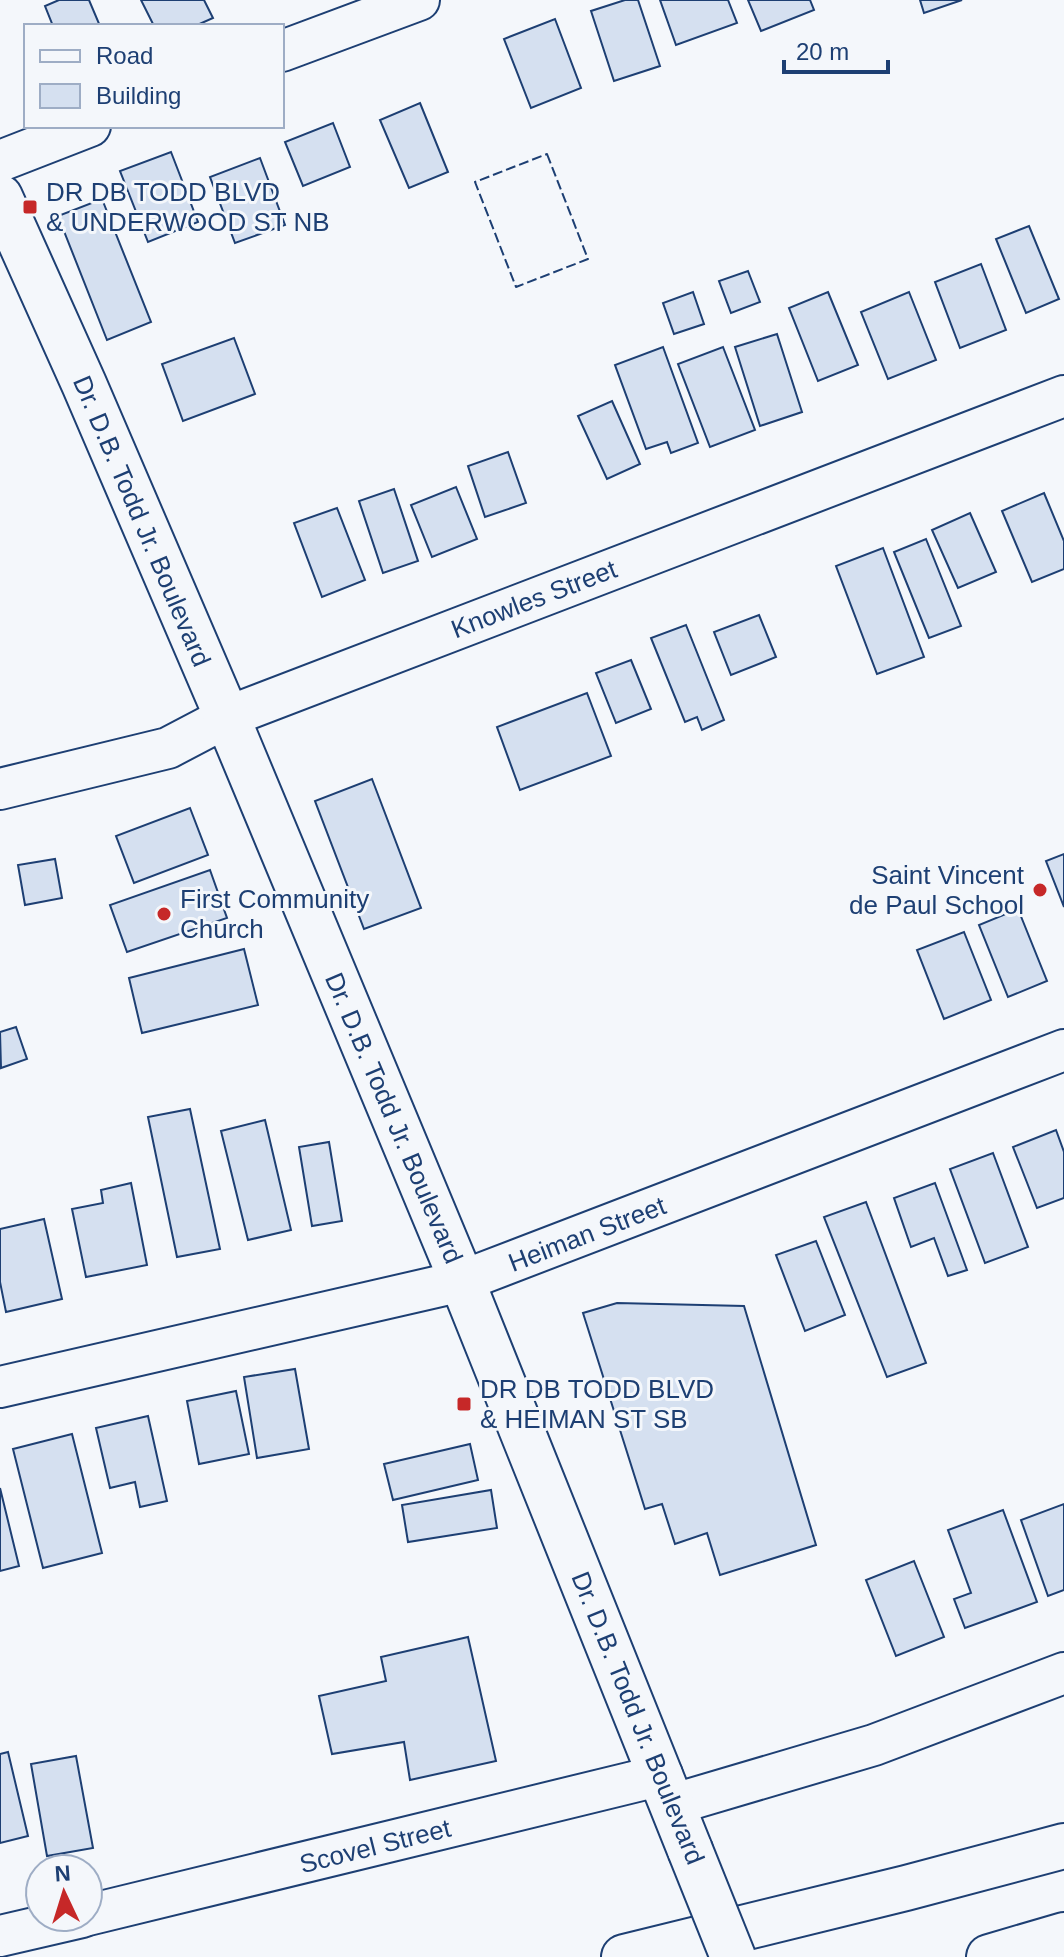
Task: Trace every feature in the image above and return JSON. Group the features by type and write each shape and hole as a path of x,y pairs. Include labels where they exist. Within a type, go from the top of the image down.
{"main road":[{"name":"Dr. D.B. Todd Jr. Boulevard","path":"0,197 227,717 462,1281 733,1957"},
{"path":"624,1957 1064,1846"},
{"path":"989,1957 1064,1935"}],"street":[{"path":"284,50 419,0"},
{"path":"0,161 85,128"},
{"name":"Knowles Street","path":"0,789 168,748 227,717 1064,396"},
{"name":"Heiman Street","path":"0,1387 462,1281 1064,1050"},
{"name":"Scovel Street","path":"104,1912 874,1745 1064,1673"},
{"path":"0,1936 24,1930"}],"building":[{"path":"59,0 89,0 99,24 52,24 45,6"},
{"path":"141,0 204,0 213,18 200,24 153,24"},
{"path":"625,0 638,0 660,66 614,81 591,11"},
{"path":"660,0 728,0 737,23 676,45"},
{"path":"748,0 810,0 814,10 761,31"},
{"path":"920,0 962,0 924,13"},
{"path":"555,19 581,88 531,108 504,39"},
{"path":"420,103 448,172 409,188 380,120"},
{"path":"333,123 350,167 303,186 285,142"},
{"path":"171,152 198,222 148,242 120,171"},
{"path":"260,158 285,225 235,243 210,177"},
{"path":"102,199 151,322 107,340 58,216"},
{"path":"1029,226 1059,299 1026,313 996,239"},
{"path":"981,264 1006,330 960,348 935,282"},
{"path":"748,271 760,302 731,313 719,281"},
{"path":"693,292 704,324 674,334 663,303"},
{"path":"828,292 858,365 818,381 789,308"},
{"path":"909,292 936,360 888,379 861,312"},
{"path":"777,334 802,412 760,426 735,347"},
{"path":"234,338 255,394 183,421 162,364"},
{"path":"663,347 698,443 671,453 667,442 646,449 615,365"},
{"path":"723,347 755,430 710,447 678,364"},
{"path":"612,401 640,464 607,479 578,416"},
{"path":"508,452 526,503 485,517 468,466"},
{"path":"456,487 477,539 432,557 411,505"},
{"path":"394,489 418,561 383,573 359,501"},
{"path":"1044,493 1064,541 1064,569 1032,582 1002,511"},
{"path":"337,508 365,580 322,597 294,523"},
{"path":"970,513 996,572 958,588 932,530"},
{"path":"926,539 961,626 929,638 894,552"},
{"path":"883,548 924,657 877,674 836,566"},
{"path":"759,615 776,657 731,675 714,632"},
{"path":"686,625 724,720 702,730 697,717 685,722 651,638"},
{"path":"631,660 651,709 616,723 596,673"},
{"path":"587,693 611,756 520,790 497,727"},
{"path":"372,779 421,908 364,929 315,801"},
{"path":"190,808 208,855 134,883 116,836"},
{"path":"1064,854 1064,907 1046,861"},
{"path":"55,859 62,898 25,905 18,865"},
{"path":"210,870 227,918 127,952 110,905"},
{"path":"1018,909 1047,981 1008,997 979,925"},
{"path":"964,932 991,1000 944,1019 917,950"},
{"path":"244,949 258,1005 142,1033 129,978"},
{"path":"16,1027 27,1059 1,1068 0,1032"},
{"path":"190,1109 220,1249 177,1257 148,1117"},
{"path":"265,1120 291,1230 248,1240 221,1131"},
{"path":"1056,1130 1064,1152 1064,1198 1037,1208 1013,1147"},
{"path":"329,1142 342,1221 312,1226 299,1147"},
{"path":"993,1153 1028,1247 985,1263 950,1169"},
{"path":"131,1183 147,1265 86,1277 72,1209 103,1203 101,1190"},
{"path":"935,1183 967,1270 948,1276 934,1238 911,1247 894,1198"},
{"path":"866,1202 926,1363 887,1377 824,1217"},
{"path":"44,1219 62,1299 6,1312 0,1282 0,1229"},
{"path":"816,1241 845,1315 805,1331 776,1255"},
{"path":"617,1303 744,1306 816,1545 720,1575 707,1533 675,1544 662,1504 645,1509 583,1313"},
{"path":"295,1369 309,1449 257,1458 244,1377"},
{"path":"236,1391 249,1454 199,1464 187,1401"},
{"path":"148,1416 167,1501 140,1507 135,1482 110,1488 96,1428"},
{"path":"72,1434 102,1553 43,1568 13,1449"},
{"path":"470,1444 478,1480 393,1500 384,1464"},
{"path":"0,1488 19,1566 0,1571"},
{"path":"491,1490 497,1528 408,1542 402,1505"},
{"path":"1064,1504 1064,1590 1048,1596 1021,1520"},
{"path":"1003,1510 1037,1602 965,1628 954,1599 971,1593 948,1530"},
{"path":"914,1561 944,1637 896,1656 866,1580"},
{"path":"468,1637 496,1761 410,1780 404,1742 332,1754 319,1696 386,1681 381,1657"},
{"path":"8,1752 28,1836 0,1843 0,1754"},
{"path":"76,1756 93,1848 46,1853 31,1764"}],"fence":[{"path":"547,154 588,259 516,287 475,182 547,154"}],"place":[{"name":"DR DB TODD BLVD & UNDERWOOD ST NB","path":"30,207"},
{"name":"Saint Vincent de Paul School","path":"1040,890"},
{"name":"First Community Church","path":"164,914"},
{"name":"DR DB TODD BLVD & HEIMAN ST SB","path":"464,1404"}]}
